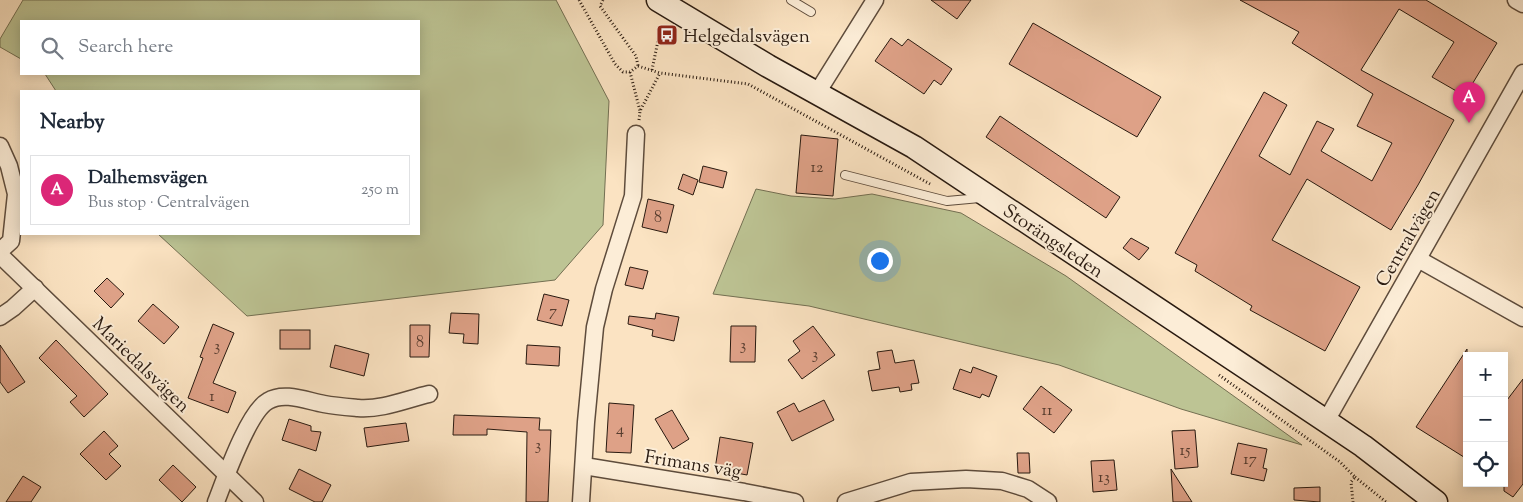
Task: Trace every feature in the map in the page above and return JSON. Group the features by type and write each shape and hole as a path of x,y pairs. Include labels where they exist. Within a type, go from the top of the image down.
{"main road":[{"name":"Storängsleden","path":"658,0 768,66 914,147 1363,446 1436,502"}],"street":[{"path":"816,93 875,0"},
{"path":"1516,0 1523,4"},
{"name":"Centralvägen","path":"1326,421 1523,73"},
{"path":"581,502 595,328 604,290 633,196 636,134"},
{"path":"0,146 9,166 16,194 11,241 0,251"},
{"name":"Mariedalsvägen","path":"0,255 255,502"},
{"path":"1418,259 1523,318"},
{"path":"0,317 35,288"},
{"path":"216,502 236,450 257,411 267,401 288,397 361,408 376,407 430,394"},
{"name":"Frimans väg","path":"584,466 795,502"},
{"path":"846,502 911,482 966,479 1002,480 1028,489 1048,502"}],"lane":[{"path":"791,0 811,12"},
{"path":"846,175 947,201 990,198"}],"path":[{"path":"579,0 615,64 622,72 630,72 638,66"},
{"path":"603,0 600,6 636,56 638,66"},
{"path":"652,70 660,31"},
{"path":"638,66 660,73 748,84 957,200"},
{"path":"630,72 640,112"},
{"path":"636,134 640,112 660,73"},
{"path":"1217,374 1340,462 1386,502"},
{"path":"1353,502 1351,482 1355,477"}],"green space":[{"path":"23,0 556,0 609,101 603,225 555,280 247,316 159,235 420,235 420,90 55,90 46,75 420,75 420,20 20,20 20,58 0,47 0,39"},
{"path":"756,189 791,196 835,199 872,194 961,213 1066,276 1302,445 1181,409 1059,365 809,306 713,294"}],"building":[{"path":"931,0 971,0 957,19"},
{"path":"1240,0 1426,0 1497,43 1465,96 1432,77 1454,42 1399,9 1361,70 1454,120 1391,230 1307,179 1272,240 1360,287 1325,351 1250,310 1252,306 1195,271 1197,265 1175,253 1264,92 1287,105 1259,156 1290,175 1317,121 1334,129 1321,151 1372,181 1392,143 1357,126 1373,94 1292,43 1299,32"},
{"path":"1033,23 1161,97 1137,137 1009,64"},
{"path":"891,38 902,46 908,39 952,69 941,85 934,80 924,94 875,61"},
{"path":"1000,116 1120,197 1106,218 986,137"},
{"path":"801,135 838,139 833,196 796,193"},
{"path":"703,166 727,172 723,188 699,182"},
{"path":"683,174 698,180 693,195 678,189"},
{"path":"648,199 674,205 667,233 642,227"},
{"path":"1131,238 1149,248 1139,260 1123,248"},
{"path":"630,267 648,271 643,289 625,285"},
{"path":"107,278 124,294 111,308 94,291"},
{"path":"544,294 569,300 562,326 537,320"},
{"path":"153,304 179,327 164,344 138,321"},
{"path":"451,313 479,314 478,344 463,343 464,334 449,333"},
{"path":"656,313 679,317 674,341 652,336 653,330 628,324 629,316 655,319"},
{"path":"213,324 234,333 213,383 236,392 228,413 188,398 203,358 200,357"},
{"path":"410,325 430,325 429,357 410,357"},
{"path":"731,326 756,326 755,362 730,362"},
{"path":"813,326 835,355 802,379 788,360 800,351 793,341"},
{"path":"280,330 310,330 310,349 280,349"},
{"path":"56,340 108,394 84,417 70,402 77,396 39,358"},
{"path":"0,345 25,382 8,393 0,382"},
{"path":"335,345 369,354 364,376 330,367"},
{"path":"527,345 560,347 559,366 526,364"},
{"path":"892,350 895,363 914,360 919,383 911,384 912,390 900,392 899,387 872,391 868,371 880,369 877,352"},
{"path":"1463,355 1463,456 1416,427"},
{"path":"973,367 997,376 989,397 982,394 980,398 953,389 960,369 971,373"},
{"path":"1523,379 1523,484 1513,497 1504,491 1504,487 1508,487 1508,399"},
{"path":"1041,386 1072,410 1054,433 1023,409"},
{"path":"824,400 834,420 792,441 777,412 794,403 799,412"},
{"path":"609,403 634,405 631,453 606,452"},
{"path":"672,410 689,439 673,449 655,419"},
{"path":"454,415 540,418 539,430 551,430 548,502 526,502 527,432 487,429 487,435 453,435"},
{"path":"289,419 311,426 311,431 321,432 316,451 282,440"},
{"path":"406,423 409,441 367,447 364,428"},
{"path":"1195,430 1198,467 1175,469 1172,431"},
{"path":"104,431 118,446 109,454 121,466 106,480 80,454"},
{"path":"720,437 753,443 747,475 715,469"},
{"path":"1238,443 1267,449 1263,468 1267,469 1264,481 1231,474"},
{"path":"1017,453 1029,453 1030,473 1018,473"},
{"path":"1114,460 1117,490 1093,492 1091,461"},
{"path":"173,465 196,487 182,502 159,480"},
{"path":"299,469 331,485 322,502 315,502 289,489"},
{"path":"1171,469 1192,502 1173,502"},
{"path":"23,476 41,487 31,502 6,502"},
{"path":"1320,487 1320,502 1294,500 1294,488"}],"place":[{"name":"Helgedalsvägen","path":"667,35"},
{"name":"Dalhemsvägen","path":"1469,123"}]}
